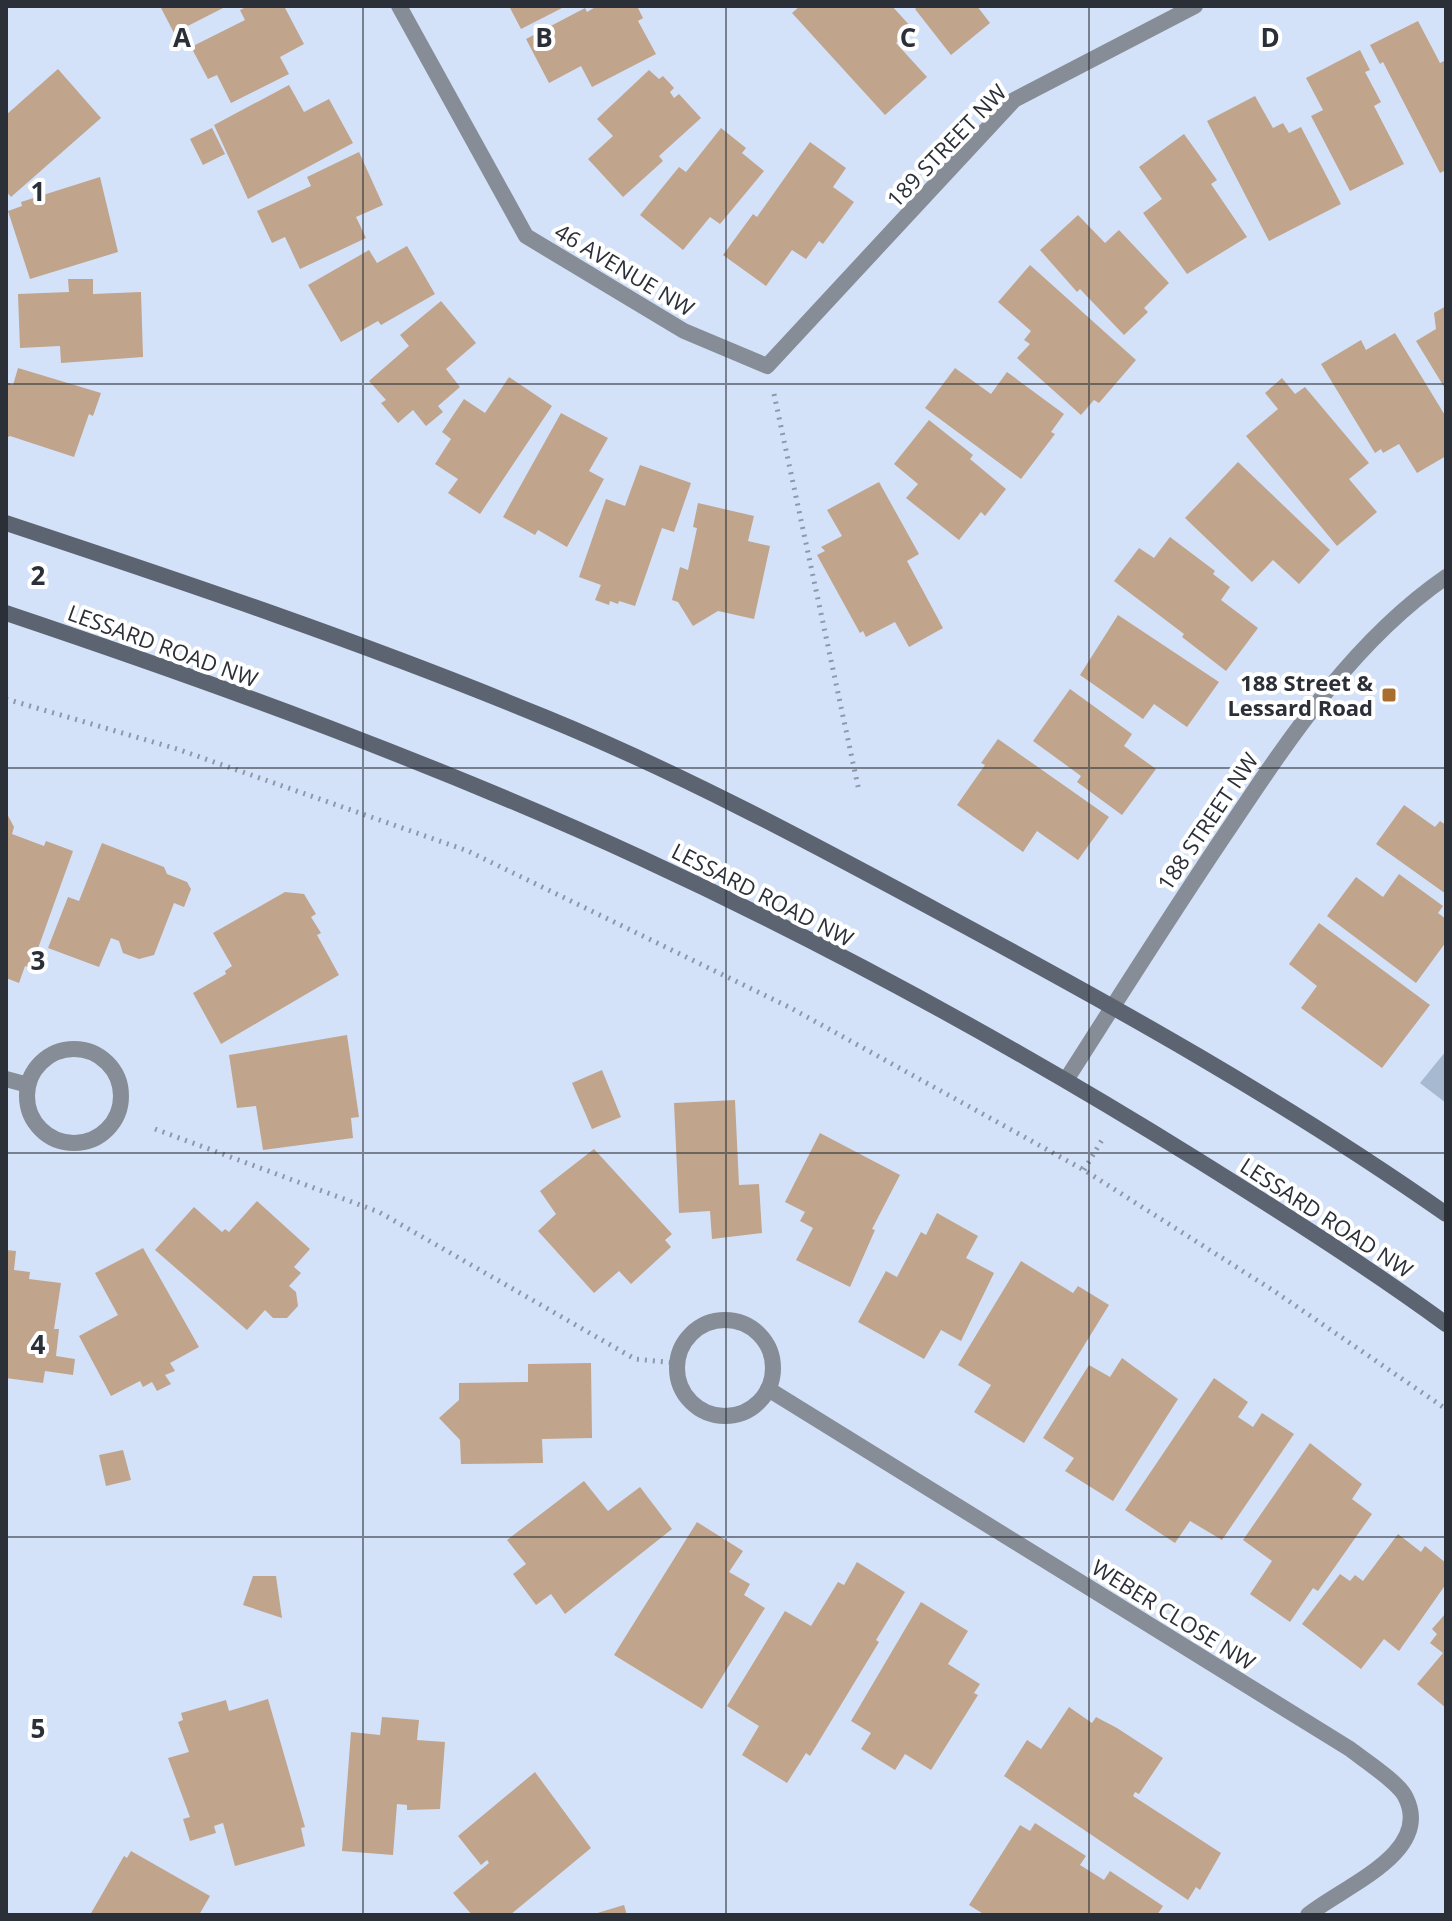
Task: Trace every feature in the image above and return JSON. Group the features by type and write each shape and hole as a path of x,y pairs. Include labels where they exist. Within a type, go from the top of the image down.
{"main road":[{"path":"6,523 355,643 547,718 793,834 1114,1005 1247,1083 1446,1214"},
{"name":"LESSARD ROAD NW","path":"6,613 327,728 521,805 781,925 1066,1080 1263,1201 1446,1324"}],"street":[{"name":"46 AVENUE NW","path":"399,6 526,236 684,331 767,366"},
{"name":"189 STREET NW","path":"767,366 1014,100 1195,6"},
{"name":"188 STREET NW","path":"1066,1080 1284,746 1348,665 1418,596 1446,577"},
{"path":"75,1048 105,1060 115,1073 121,1103 107,1130 81,1143 66,1143 39,1129 26,1102 28,1085 33,1070 45,1058 75,1048"},
{"path":"6,1079 28,1085"},
{"path":"715,1320 745,1324 768,1345 773,1374 768,1389 748,1410 719,1416 693,1404 683,1392 677,1363 689,1336 715,1320"},
{"name":"WEBER CLOSE NW","path":"768,1389 1350,1749 1406,1795 1412,1819 1407,1840 1390,1859 1308,1915"}],"path":[{"path":"767,366 859,791"},
{"path":"6,699 177,749 468,851 789,1007 1084,1170 1274,1291 1446,1409"},
{"path":"155,1129 379,1212 635,1359 677,1363"}],"shaded area":[{"path":"1446,1051 1446,1103 1420,1083"}],"building":[{"path":"160,6 227,6 174,33"},
{"path":"248,6 284,6 304,44 280,57 289,74 231,103 217,75 208,79 191,47 245,20 240,10"},
{"path":"509,6 566,6 521,29"},
{"path":"597,6 637,6 643,18 638,21 656,54 592,87 581,66 549,83 526,39 585,8 587,12"},
{"path":"800,6 892,6 912,28 896,43 927,77 885,115 792,13"},
{"path":"919,6 977,6 990,23 951,55 915,9"},
{"path":"1418,21 1440,63 1446,60 1446,170 1440,173 1383,62 1380,64 1370,45"},
{"path":"1360,50 1370,70 1365,72 1381,102 1374,106 1404,164 1350,191 1311,116 1323,110 1306,78"},
{"path":"58,69 101,118 11,197 6,191 6,115"},
{"path":"649,70 659,79 663,76 674,88 670,92 674,98 679,94 701,118 659,156 663,161 623,197 588,159 613,136 597,119"},
{"path":"289,85 304,112 329,99 353,143 248,199 214,125"},
{"path":"1255,96 1273,128 1283,123 1289,133 1301,127 1341,204 1269,241 1207,121"},
{"path":"212,128 225,154 203,165 190,139"},
{"path":"721,128 746,148 742,153 764,171 720,224 710,217 683,250 640,215 679,167 686,172"},
{"path":"1184,134 1217,180 1211,184 1247,237 1187,274 1143,213 1162,199 1139,167"},
{"path":"810,142 846,168 833,187 854,202 823,244 819,241 806,259 792,250 766,286 723,255 753,214 757,217"},
{"path":"359,152 383,205 356,217 366,238 300,269 285,237 272,243 257,211 311,186 307,177"},
{"path":"100,177 118,252 30,279 8,211 22,206 21,202"},
{"path":"1078,215 1105,243 1119,230 1169,283 1144,308 1148,312 1124,335 1080,289 1077,292 1040,250"},
{"path":"407,246 435,294 381,325 378,321 341,342 308,285 369,250 377,263"},
{"path":"1030,265 1136,360 1099,403 1094,400 1081,415 1017,358 1030,344 1024,340 1031,331 998,302"},
{"path":"68,279 93,279 93,294 141,292 143,357 61,363 60,346 20,348 18,294 69,292"},
{"path":"441,301 476,343 446,369 460,387 438,406 443,412 426,426 413,410 398,423 381,403 386,400 369,381 409,346 400,335"},
{"path":"1446,306 1446,390 1416,341 1436,329 1434,313"},
{"path":"1395,333 1446,417 1446,456 1417,473 1399,444 1383,453 1381,449 1375,453 1321,364 1361,340 1366,350"},
{"path":"18,368 101,393 93,416 89,414 74,457 10,436 6,438 6,382 13,385"},
{"path":"955,368 991,394 1007,372 1064,414 1051,432 1055,434 1021,479 925,408"},
{"path":"509,377 552,406 480,514 448,493 458,479 435,464 451,439 442,432 464,399 485,413"},
{"path":"1282,378 1295,394 1305,387 1369,463 1349,479 1377,512 1337,546 1246,436 1278,409 1265,393"},
{"path":"561,413 608,438 589,471 604,479 567,547 538,530 535,535 503,517"},
{"path":"929,420 973,455 970,459 1006,489 985,516 981,512 959,540 906,498 918,484 894,464"},
{"path":"1238,462 1330,550 1299,584 1273,560 1252,582 1185,518"},
{"path":"640,465 691,483 674,532 662,528 635,606 619,601 618,604 610,601 609,605 595,600 601,585 579,577 606,499 625,506"},
{"path":"879,482 919,554 907,561 943,628 909,647 895,622 866,637 863,631 860,633 817,555 825,551 821,547 842,536 827,510"},
{"path":"698,503 754,516 748,541 770,546 754,619 718,611 693,626 678,602 672,600 680,567 688,570 697,528 693,527"},
{"path":"1170,537 1215,571 1213,574 1230,587 1221,600 1258,628 1226,671 1182,637 1184,634 1114,581 1139,548 1154,558"},
{"path":"1118,615 1219,682 1187,727 1154,704 1143,719 1080,675"},
{"path":"1070,689 1132,734 1124,746 1156,769 1122,815 1077,782 1081,776 1033,741"},
{"path":"998,739 1109,817 1078,860 1037,831 1023,852 957,805 985,765 981,763"},
{"path":"1404,805 1435,827 1440,821 1446,825 1446,894 1376,844"},
{"path":"6,812 14,827 12,834 44,846 46,841 73,851 31,968 25,966 19,983 6,978"},
{"path":"102,843 164,867 167,874 187,882 191,889 184,907 174,903 154,955 139,959 123,953 119,941 111,938 99,967 48,948 68,897 79,901"},
{"path":"1399,874 1443,906 1438,913 1446,919 1446,942 1416,983 1327,916 1356,877 1383,897"},
{"path":"285,892 304,894 316,914 311,917 321,933 317,935 339,975 221,1044 193,993 226,974 225,971 232,966 213,933"},
{"path":"1319,923 1430,1005 1382,1068 1301,1008 1317,986 1289,964"},
{"path":"347,1035 359,1117 351,1118 353,1138 263,1150 256,1106 237,1108 229,1055"},
{"path":"602,1070 621,1117 592,1129 572,1083"},
{"path":"735,1100 739,1185 759,1184 762,1233 712,1239 710,1211 679,1213 674,1103"},
{"path":"820,1133 900,1175 872,1229 875,1230 850,1287 796,1260 813,1228 800,1221 805,1212 785,1202"},
{"path":"594,1149 672,1234 665,1240 671,1247 631,1284 619,1271 594,1293 538,1231 556,1214 540,1191"},
{"path":"257,1201 310,1249 294,1267 301,1273 289,1286 296,1292 298,1306 287,1318 273,1318 265,1310 247,1330 155,1250 194,1207 222,1232 225,1229 229,1232"},
{"path":"937,1213 978,1236 966,1258 994,1273 961,1341 941,1330 924,1359 858,1322 886,1271 897,1277 921,1232 926,1235"},
{"path":"143,1248 199,1347 170,1363 175,1371 165,1375 171,1384 157,1391 152,1382 143,1387 140,1381 111,1396 79,1336 118,1315 95,1273"},
{"path":"6,1250 16,1251 14,1270 30,1272 29,1279 61,1283 54,1329 59,1329 56,1356 75,1359 73,1375 45,1371 43,1383 6,1378"},
{"path":"1021,1261 1073,1293 1078,1286 1109,1305 1024,1443 974,1412 991,1385 958,1365"},
{"path":"1122,1358 1178,1399 1113,1501 1065,1471 1074,1458 1043,1438 1089,1365 1110,1377"},
{"path":"591,1363 592,1438 542,1439 543,1463 461,1464 460,1440 439,1418 459,1400 459,1383 528,1382 528,1364"},
{"path":"1214,1378 1248,1402 1238,1417 1253,1427 1262,1413 1294,1434 1222,1540 1190,1521 1175,1543 1125,1510"},
{"path":"1310,1443 1362,1484 1352,1499 1372,1514 1318,1591 1313,1588 1290,1622 1250,1594 1272,1561 1243,1540"},
{"path":"123,1450 131,1480 106,1486 99,1455"},
{"path":"584,1481 608,1511 640,1487 672,1529 565,1614 551,1594 536,1605 513,1574 526,1564 507,1540"},
{"path":"697,1522 743,1551 729,1572 750,1584 744,1595 765,1608 702,1709 614,1655"},
{"path":"1398,1534 1421,1552 1425,1546 1446,1563 1446,1584 1399,1651 1384,1639 1361,1669 1302,1624 1340,1574 1350,1581 1355,1575 1363,1581"},
{"path":"857,1562 905,1592 876,1640 879,1642 810,1756 806,1753 787,1783 742,1755 759,1726 727,1706 785,1611 811,1626 838,1582 844,1585"},
{"path":"253,1576 276,1576 282,1618 243,1605"},
{"path":"921,1602 968,1631 948,1664 980,1684 974,1693 978,1695 931,1770 905,1754 895,1770 861,1749 871,1733 851,1721"},
{"path":"1446,1613 1446,1708 1417,1684 1443,1653 1430,1643 1437,1634 1432,1629"},
{"path":"268,1699 305,1827 301,1828 305,1846 235,1866 223,1823 214,1826 216,1833 190,1841 183,1819 190,1817 168,1758 189,1752 178,1722 183,1720 181,1713 226,1700 229,1711"},
{"path":"1069,1707 1092,1723 1096,1717 1117,1728 1163,1758 1139,1794 1135,1792 1133,1796 1221,1853 1200,1890 1196,1887 1188,1900 1004,1776 1027,1740 1041,1749"},
{"path":"382,1717 419,1720 417,1740 445,1742 440,1809 407,1810 407,1805 397,1804 393,1855 342,1851 351,1732 380,1735"},
{"path":"535,1772 591,1848 510,1915 472,1915 453,1893 489,1863 487,1860 481,1865 458,1836"},
{"path":"1035,1823 1086,1856 1080,1865 1104,1880 1110,1871 1163,1906 1157,1915 985,1915 969,1905 1020,1825 1030,1831"},
{"path":"131,1851 210,1896 199,1915 90,1915 124,1856 127,1858"},
{"path":"624,1905 627,1915 594,1915 594,1914"}],"place":[{"name":"188 Street & Lessard Road","path":"1389,695"}]}
